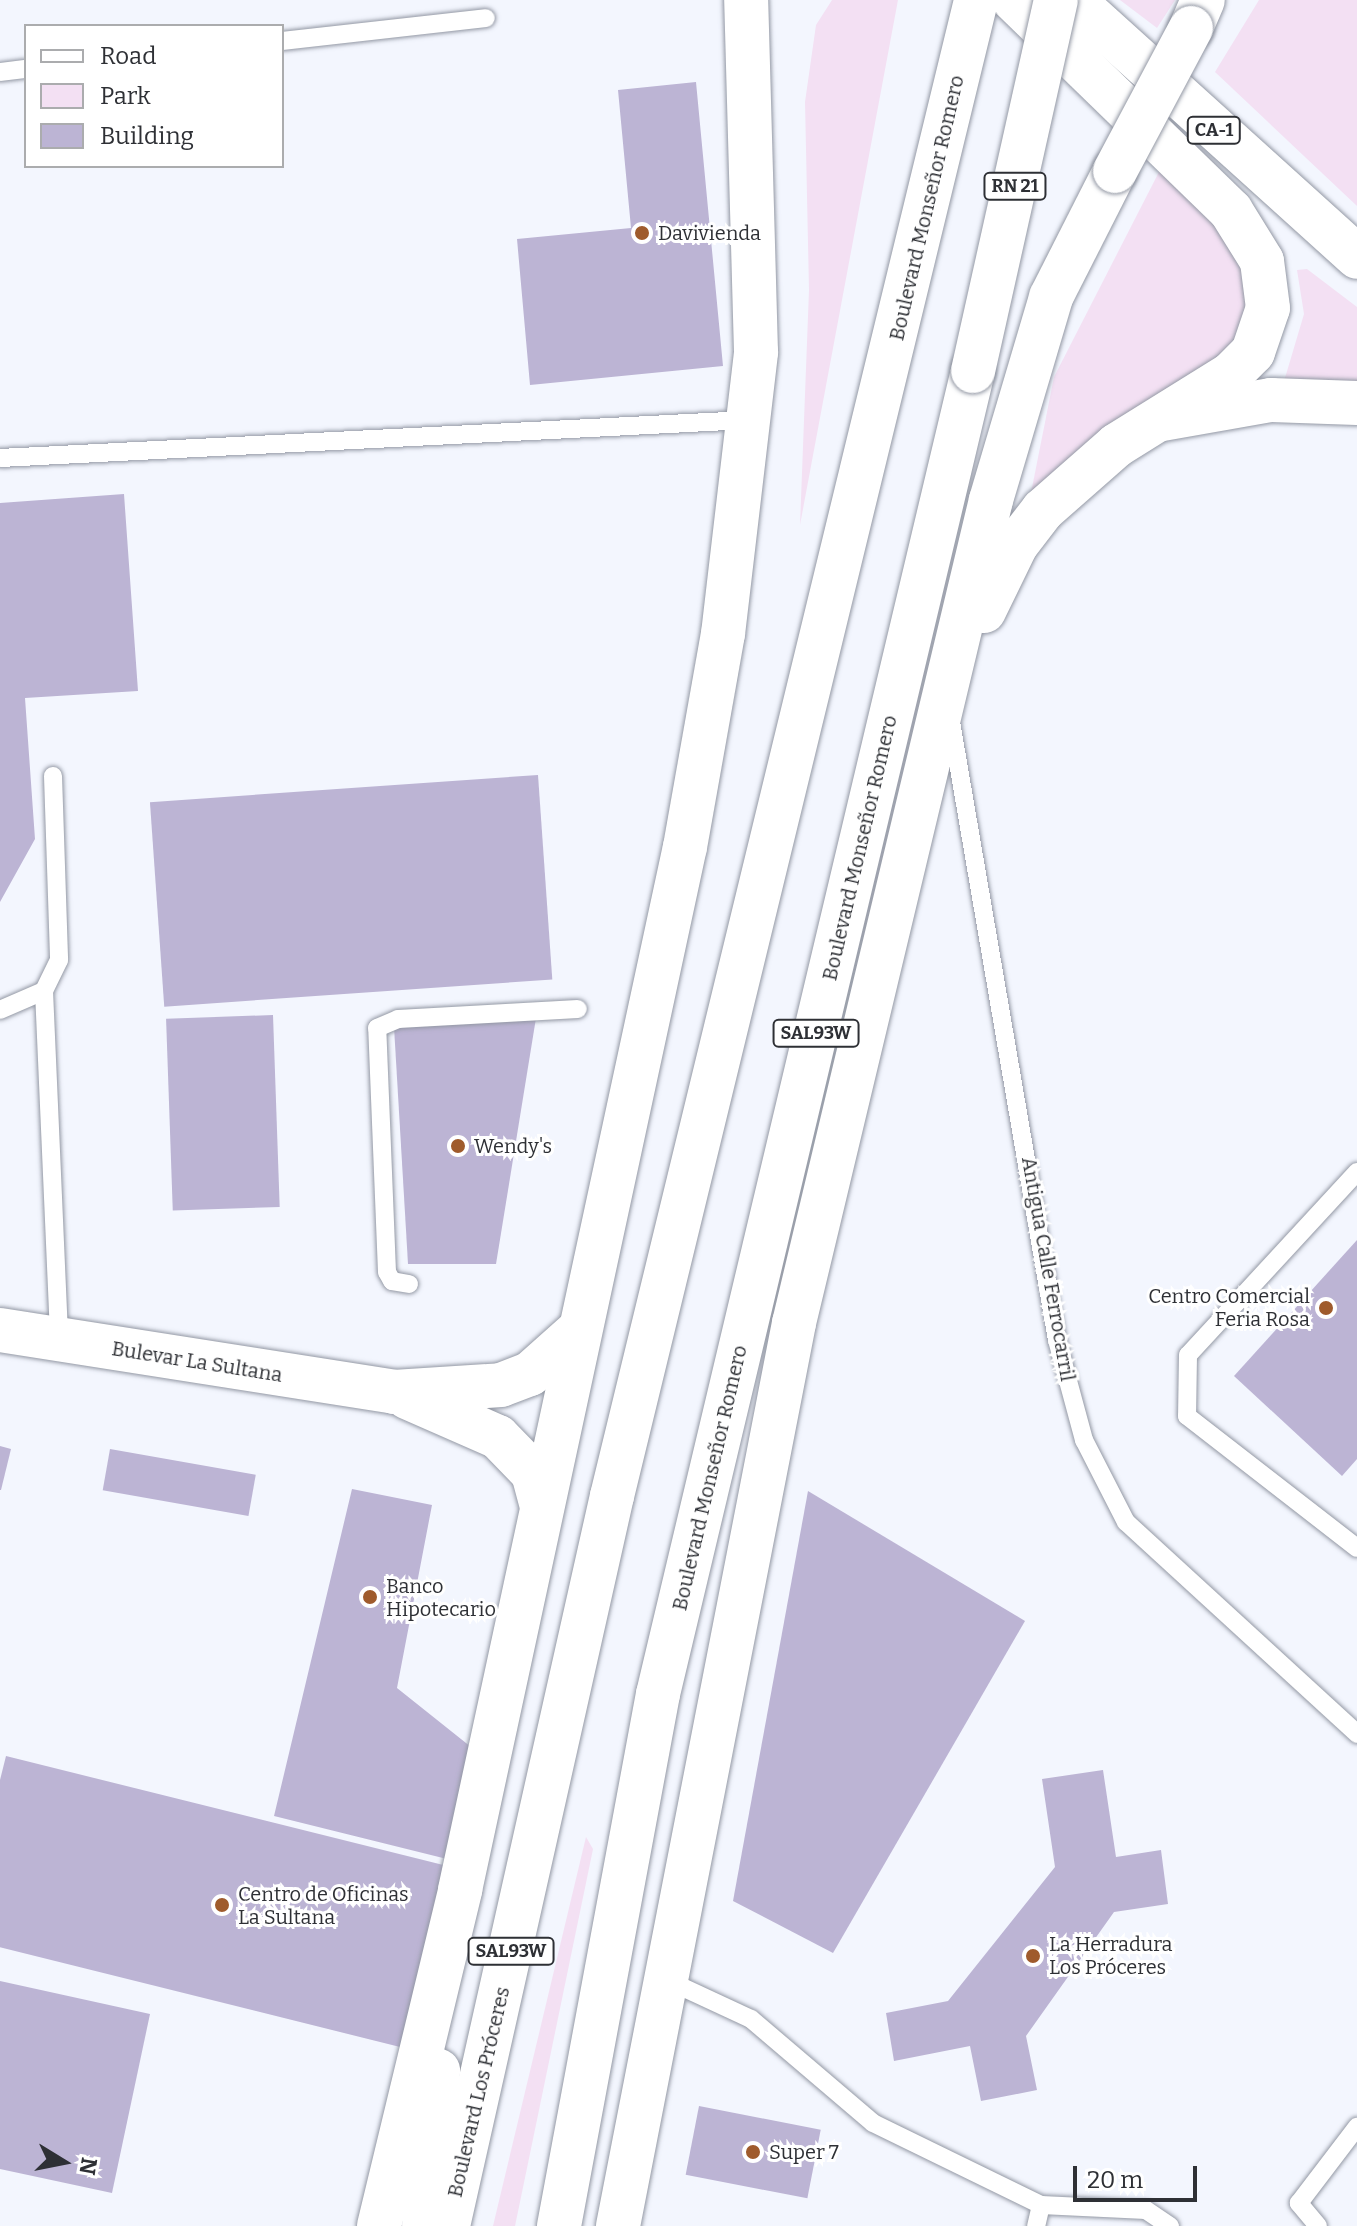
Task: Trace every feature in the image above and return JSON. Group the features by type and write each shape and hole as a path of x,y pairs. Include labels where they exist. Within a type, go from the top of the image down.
{"main road":[{"path":"379,2226 460,1890 576,1333 685,847 751,420 754,156 746,0"},
{"path":"754,156 779,0"},
{"name":"Boulevard Monseñor Romero","path":"574,1676 976,0"},
{"path":"946,696 1016,545 1075,477 1152,422 1231,374 1253,352 1268,308 1262,261 1205,181 1014,0"},
{"name":"Boulevard Monseñor Romero","path":"559,2226 658,1694 973,371 1056,0"},
{"name":"CA-1","path":"1073,0 1357,257"},
{"path":"618,2226 669,1981 794,1323 1028,364 1051,297 1197,14"},
{"path":"1152,422 1271,400 1357,403"},
{"name":"Bulevar La Sultana","path":"0,1330 394,1392 501,1385 530,1374 576,1333"},
{"name":"Bulevar La Sultana","path":"394,1392 498,1437 533,1473 541,1502"},
{"name":"Boulevard Los Próceres","path":"448,2226 574,1676"},
{"path":"424,2226 460,1890"},
{"path":"586,2226 617,2145 682,1900"}],"lane":[{"path":"284,41 486,18"},
{"path":"0,72 24,69"},
{"path":"0,458 751,420"},
{"name":"Antigua Calle Ferrocarril","path":"946,696 1057,1340 1084,1440 1126,1522 1357,1734"},
{"path":"53,776 59,960 44,991 59,1339"},
{"path":"0,1010 44,991"},
{"path":"409,1284 392,1281 387,1272 377,1028 398,1019 578,1009"},
{"path":"1357,1172 1188,1355 1187,1416 1357,1548"},
{"path":"669,1981 751,2019 873,2123 1041,2205 1146,2210 1170,2226"},
{"path":"1318,2226 1299,2203 1357,2127"},
{"path":"1036,2226 1041,2205"}],"green space":[{"path":"832,0 898,0 800,525 809,290 805,102 816,25"},
{"path":"1120,0 1175,0 1157,28"},
{"path":"1259,0 1357,0 1357,206 1215,72"},
{"path":"1160,170 1210,210 1247,266 1254,311 1221,364 1030,498 1054,377"},
{"path":"1307,269 1357,307 1357,388 1294,386 1285,378 1304,314 1297,270"},
{"path":"586,1837 593,1849 515,2226 493,2226"}],"building":[{"name":"Davivienda","path":"696,82 723,366 530,385 517,239 631,228 618,90"},
{"path":"124,494 138,691 25,698 35,839 0,902 0,503"},
{"path":"538,775 552,980 164,1007 150,802"},
{"path":"273,1015 280,1207 173,1211 166,1019"},
{"name":"Wendy's","path":"536,1018 496,1264 408,1264 394,1027"},
{"name":"Centro Comercial Feria Rosa","path":"1357,1240 1357,1459 1342,1476 1234,1376"},
{"path":"0,1446 11,1449 1,1490 0,1490"},
{"path":"110,1449 256,1475 248,1516 103,1490"},
{"name":"Banco Hipotecario","path":"352,1489 432,1505 397,1688 471,1747 447,1859 274,1816"},
{"path":"808,1491 1025,1621 833,1953 733,1901"},
{"name":"Centro de Oficinas La Sultana","path":"6,1756 453,1868 408,2049 0,1947 0,1780"},
{"name":"La Herradura Los Próceres","path":"1103,1770 1116,1857 1161,1850 1168,1904 1114,1912 1026,2036 1037,2090 981,2101 970,2046 894,2061 886,2013 948,2001 1055,1867 1042,1779"},
{"path":"0,1981 150,2014 112,2193 0,2169"},
{"name":"Super 7","path":"699,2106 821,2130 807,2198 686,2175"}],"place":[{"name":"Davivienda","path":"642,233"},
{"name":"Wendy's","path":"458,1146"},
{"name":"Centro Comercial Feria Rosa","path":"1326,1308"},
{"name":"Banco Hipotecario","path":"370,1597"},
{"name":"Centro de Oficinas La Sultana","path":"222,1905"},
{"name":"La Herradura Los Próceres","path":"1033,1956"},
{"name":"Super 7","path":"753,2152"}]}
